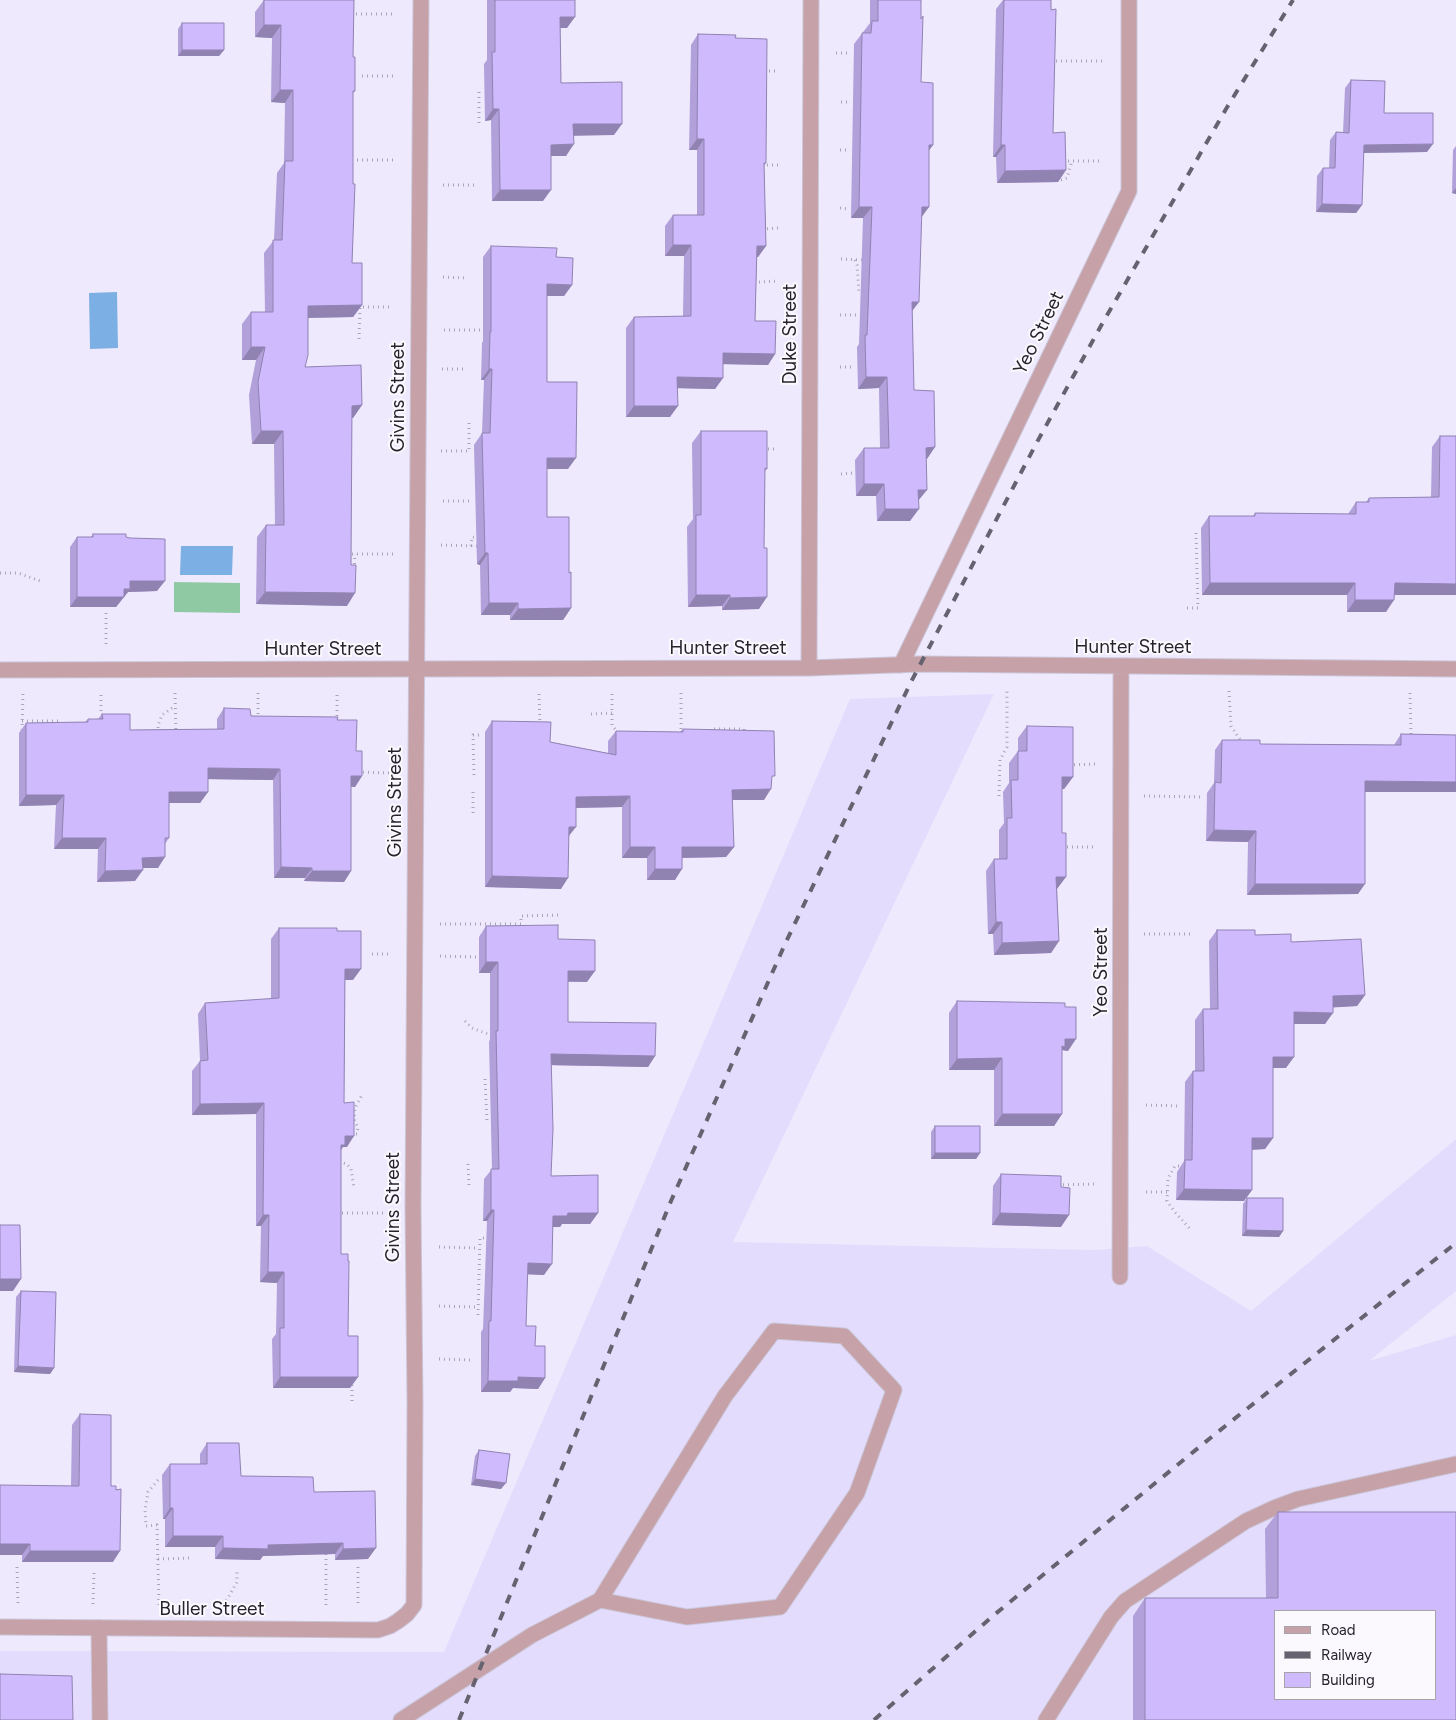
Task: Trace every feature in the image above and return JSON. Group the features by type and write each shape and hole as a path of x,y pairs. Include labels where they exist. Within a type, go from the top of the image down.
{"street":[{"name":"Givins Street","path":"414,1605 415,1403 413,1206 420,0"},
{"name":"Duke Street","path":"809,668 811,0"},
{"name":"Yeo Street","path":"902,665 1129,191 1130,0"},
{"name":"Hunter Street","path":"0,670 809,668 902,665 1456,669"},
{"name":"Yeo Street","path":"1120,1277 1121,667"},
{"path":"401,1720 532,1635 600,1600 725,1396 774,1331 844,1336 894,1390 857,1493 780,1607 687,1617 600,1600"},
{"path":"1046,1720 1111,1617 1125,1601 1246,1521 1274,1508 1298,1500 1456,1464"},
{"name":"Buller Street","path":"0,1627 378,1630 398,1621 414,1605"},
{"path":"99,1628 100,1720"}],"path":[{"path":"350,14 393,14"},
{"path":"1050,61 1105,61"},
{"path":"761,70 780,71"},
{"path":"362,76 394,76"},
{"path":"479,92 479,125"},
{"path":"841,102 851,102"},
{"path":"840,150 848,150"},
{"path":"352,160 393,160"},
{"path":"1062,161 1100,161"},
{"path":"1061,180 1067,178 1072,161"},
{"path":"767,165 780,165"},
{"path":"438,185 478,185"},
{"path":"840,208 849,209"},
{"path":"762,229 779,228"},
{"path":"841,259 873,260"},
{"path":"855,260 859,292"},
{"path":"437,277 467,278"},
{"path":"759,282 779,281"},
{"path":"360,339 360,307 393,307"},
{"path":"840,315 866,315"},
{"path":"438,330 488,330"},
{"path":"840,368 854,367"},
{"path":"438,369 467,369"},
{"path":"438,452 469,451 468,423"},
{"path":"760,449 777,449"},
{"path":"841,474 853,473"},
{"path":"438,502 472,501"},
{"path":"1188,608 1198,608 1196,532"},
{"path":"471,546 472,537 484,538"},
{"path":"438,545 478,546"},
{"path":"345,554 394,554"},
{"path":"354,574 355,554"},
{"path":"0,573 18,573 43,582"},
{"path":"106,612 106,644"},
{"path":"22,691 22,730"},
{"path":"101,691 101,715 106,718 113,716"},
{"path":"175,691 176,735"},
{"path":"258,691 258,725"},
{"path":"539,691 540,728"},
{"path":"612,691 612,725 619,736"},
{"path":"999,796 1000,760 1007,748 1007,691"},
{"path":"1230,691 1231,726 1241,741"},
{"path":"336,726 338,692"},
{"path":"681,692 681,735"},
{"path":"1410,692 1412,739 1420,739"},
{"path":"158,734 159,719 175,706"},
{"path":"591,714 612,713"},
{"path":"22,721 58,720"},
{"path":"714,728 744,729 744,739"},
{"path":"474,775 473,735 483,734"},
{"path":"1068,765 1096,764"},
{"path":"357,772 393,773"},
{"path":"473,788 473,813"},
{"path":"1143,796 1203,797"},
{"path":"1062,846 1096,847"},
{"path":"439,924 521,924 521,916 561,915"},
{"path":"1143,934 1191,934"},
{"path":"372,954 392,954"},
{"path":"440,956 476,956"},
{"path":"465,1021 472,1028 488,1034"},
{"path":"485,1079 487,1122"},
{"path":"350,1134 357,1134 358,1128 354,1119 355,1108 362,1096"},
{"path":"1144,1105 1180,1106"},
{"path":"334,1161 347,1164 352,1169 354,1188"},
{"path":"468,1164 469,1186"},
{"path":"1190,1228 1167,1201 1168,1178 1175,1166 1193,1167"},
{"path":"1058,1191 1058,1185 1096,1184"},
{"path":"1142,1192 1168,1192"},
{"path":"336,1220 336,1214 394,1213"},
{"path":"478,1315 480,1238 497,1238"},
{"path":"439,1248 479,1248"},
{"path":"439,1306 478,1307"},
{"path":"439,1359 472,1360"},
{"path":"352,1374 352,1401"},
{"path":"158,1480 148,1492 145,1510 146,1526 157,1526 160,1605"},
{"path":"326,1550 326,1605"},
{"path":"158,1559 192,1558"},
{"path":"18,1567 18,1605"},
{"path":"358,1567 358,1605"},
{"path":"94,1572 94,1606"},
{"path":"224,1605 237,1582 237,1572"}],"shaded area":[{"path":"994,694 733,1242 1095,1250 1147,1246 1251,1311 1456,1139 1456,1291 1369,1361 1456,1335 1456,1720 0,1720 0,1651 444,1652 850,699"}],"green space":[{"path":"174,582 240,583 240,613 174,612"}],"water":[{"path":"117,292 118,348 90,349 89,293"},
{"path":"181,546 233,546 232,575 180,575"}],"building":[{"path":"264,0 354,0 353,184 355,184 352,263 362,263 362,305 308,306 308,355 305,367 361,365 362,405 352,406 351,565 356,565 355,593 265,592 266,525 284,525 283,431 261,431 258,382 265,347 251,347 251,312 273,312 273,240 282,240 285,161 293,161 293,90 280,90 281,25 264,25"},
{"path":"495,0 575,0 575,17 560,17 561,83 622,82 622,124 573,124 574,144 551,145 551,190 500,190 499,109 493,109 492,52 495,52"},
{"path":"878,0 921,0 921,19 923,16 921,82 933,83 933,145 929,145 929,207 922,207 919,302 912,302 914,390 934,391 935,447 926,448 927,490 918,490 919,509 885,509 884,484 864,484 864,448 889,448 887,377 866,377 865,335 867,335 872,207 859,207 862,33 871,33 872,21 878,21"},
{"path":"1004,0 1051,0 1051,10 1056,9 1053,133 1065,132 1066,170 1005,171 1005,145 1001,145"},
{"path":"182,23 224,23 224,50 182,50"},
{"path":"698,34 736,35 735,38 767,39 766,163 764,163 766,246 757,246 755,321 776,321 775,354 723,353 723,378 677,377 678,406 634,406 634,317 691,316 691,245 673,245 673,215 704,215 704,139 697,139"},
{"path":"1351,80 1385,81 1384,113 1433,113 1433,144 1364,145 1362,205 1322,204 1323,168 1335,168 1336,132 1349,133"},
{"path":"491,246 557,248 556,257 573,258 572,285 547,284 547,382 577,382 576,458 547,458 547,517 569,517 571,608 518,609 518,603 489,603 488,553 485,553 482,433 490,433 492,369 489,369"},
{"path":"701,431 767,431 764,548 767,548 767,597 730,598 730,595 696,595 696,515 701,515"},
{"path":"1440,436 1456,436 1456,584 1395,583 1394,600 1355,600 1355,583 1210,583 1209,516 1255,516 1255,513 1356,514 1356,502 1369,502 1369,498 1439,497"},
{"path":"93,534 126,534 126,537 130,538 165,539 165,581 130,581 130,589 124,589 124,597 77,597 77,537 93,537"},
{"path":"224,708 250,709 251,716 338,717 337,720 357,720 356,751 362,751 362,776 351,776 351,871 312,871 312,868 281,867 280,769 208,768 208,792 169,792 169,838 165,838 165,857 142,858 143,870 105,871 106,838 62,838 64,795 26,795 26,723 88,722 88,719 103,719 102,714 130,714 130,730 224,729"},
{"path":"492,721 551,722 550,742 616,755 616,731 683,732 683,729 774,731 775,776 772,776 771,789 732,790 734,847 682,847 682,869 655,869 655,847 630,847 630,796 576,797 576,827 569,827 568,878 492,876"},
{"path":"1027,726 1073,727 1073,777 1062,777 1062,833 1066,833 1066,877 1056,877 1059,941 1002,943 1002,922 996,922 994,859 1007,859 1007,818 1012,818 1011,780 1018,780 1018,751 1027,751"},
{"path":"1401,734 1456,735 1456,782 1365,781 1365,884 1255,884 1256,831 1214,830 1215,782 1221,783 1222,740 1260,740 1260,744 1401,745"},
{"path":"558,925 558,939 595,940 595,971 568,971 568,1022 656,1023 655,1056 551,1054 553,1129 551,1176 598,1175 598,1213 568,1213 567,1216 553,1216 552,1264 528,1263 526,1326 536,1326 535,1346 545,1346 545,1378 518,1377 518,1381 488,1381 494,1210 491,1210 491,1169 499,1169 496,1031 498,1031 498,962 486,962 486,926"},
{"path":"279,928 337,928 337,931 361,931 361,969 345,969 344,1103 354,1102 354,1136 345,1136 345,1145 341,1145 341,1254 348,1254 349,1261 348,1336 358,1336 358,1377 280,1377 280,1328 284,1328 284,1272 268,1272 269,1215 263,1215 264,1103 200,1104 200,1061 208,1060 205,1003 279,998"},
{"path":"1217,930 1255,930 1255,935 1291,934 1291,942 1361,939 1365,995 1333,996 1333,1013 1294,1012 1294,1057 1273,1057 1273,1138 1252,1138 1252,1190 1184,1189 1185,1160 1192,1160 1193,1071 1204,1071 1203,1009 1218,1009"},
{"path":"957,1001 1065,1003 1065,1007 1076,1007 1076,1039 1065,1039 1065,1047 1062,1046 1062,1114 1002,1114 1002,1058 957,1059"},
{"path":"935,1126 980,1126 980,1153 935,1153"},
{"path":"1001,1174 1061,1176 1061,1187 1070,1188 1069,1215 1000,1213"},
{"path":"1247,1198 1283,1198 1283,1231 1246,1230"},
{"path":"0,1225 20,1225 21,1279 0,1279"},
{"path":"21,1291 56,1292 54,1368 18,1366"},
{"path":"80,1414 111,1415 111,1486 116,1486 116,1490 121,1489 120,1551 30,1551 30,1544 0,1544 0,1485 79,1486"},
{"path":"207,1443 239,1443 241,1476 313,1477 314,1492 375,1491 376,1548 343,1549 343,1543 268,1545 268,1549 223,1548 223,1536 173,1536 173,1508 170,1508 170,1464 207,1464"},
{"path":"479,1450 510,1454 506,1483 475,1479"},
{"path":"1278,1512 1456,1512 1456,1720 1145,1720 1145,1598 1278,1598"},
{"path":"0,1674 72,1676 73,1720 0,1720"}],"railway":[{"path":"459,1720 671,1201 785,944 911,682 1036,444 1102,324 1226,109 1293,0"},
{"path":"874,1720 994,1615 1214,1435 1456,1243"}]}
